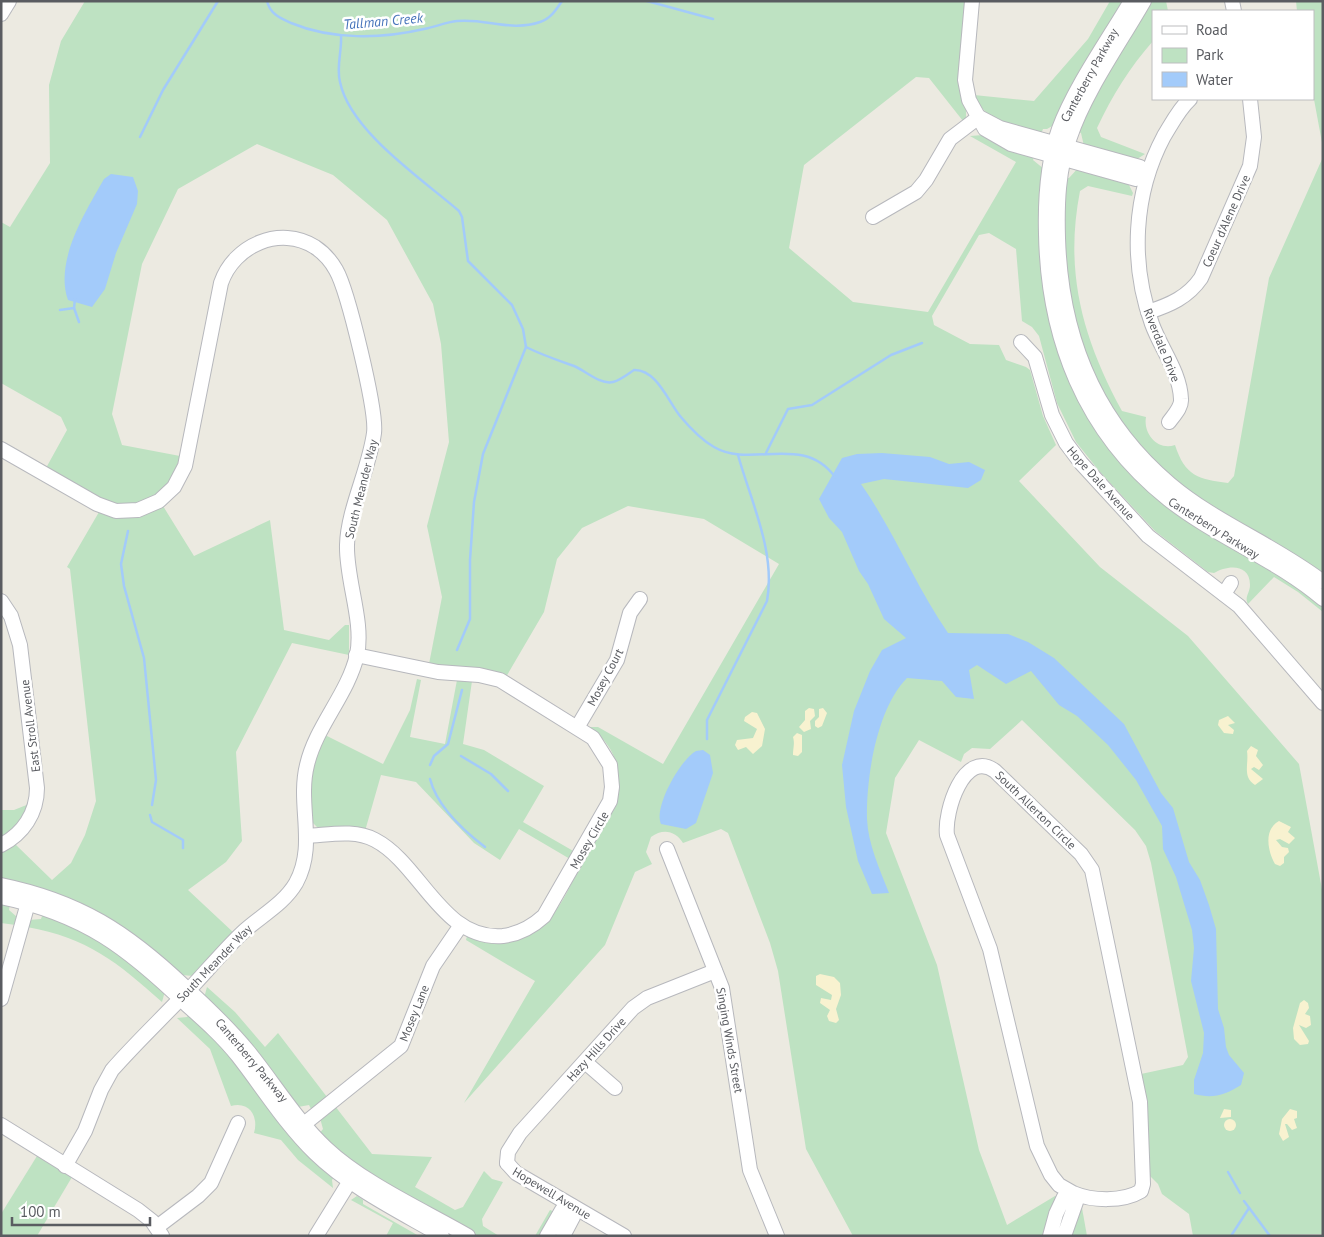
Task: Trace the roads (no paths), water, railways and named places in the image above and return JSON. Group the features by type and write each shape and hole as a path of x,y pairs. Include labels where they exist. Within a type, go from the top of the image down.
{"street":[{"path":"1,14 9,1"},
{"path":"972,1 965,80 966,92 985,129 1002,140 1059,150 1136,179 1147,175"},
{"name":"Canterberry Parkway","path":"1131,1 1073,100 1046,200 1047,260 1052,304 1068,361 1094,415 1123,455 1167,498 1193,517 1300,581 1323,599"},
{"name":"Canterberry Parkway","path":"1144,1 1059,150 1059,263 1063,299 1078,353 1106,410 1139,454 1179,491 1205,510 1299,565 1323,582"},
{"name":"Riverdale Drive","path":"1169,422 1180,406 1179,388 1148,312 1142,287 1138,252 1139,218 1147,175 1169,127 1181,108 1189,100"},
{"name":"Coeur d'Alene Drive","path":"1148,312 1182,297 1201,278 1250,166 1254,137 1250,100"},
{"path":"874,217 916,192 926,180 950,139 979,117"},
{"name":"South Meander Way","path":"1,449 104,507 131,511 159,501 174,487 184,466 221,283 228,268 248,248 264,240 294,239 315,248 333,264 342,283 375,418 372,446 348,539 348,562 358,638 356,655 306,765 304,784 305,861 290,892 282,902 241,934 112,1070 103,1085 85,1131 65,1166"},
{"name":"Hope Dale Avenue","path":"1021,342 1037,362 1052,415 1072,452 1145,532 1228,588 1239,606 1323,703"},
{"name":"Mosey Court","path":"578,726 616,660 630,614 640,599"},
{"name":"East Stroll Avenue","path":"1,600 11,616 20,645 37,788 36,802 29,820 15,836 3,845"},
{"name":"Mosey Circle","path":"306,836 351,834 375,840 391,852 461,925 477,933 494,936 512,934 532,925 549,907 610,801 612,787 611,770 598,743 578,726 492,677 438,672 356,655"},
{"name":"South Allerton Circle","path":"978,766 985,766 996,771 1089,863 1096,880 1140,1102 1143,1184 1141,1191 1137,1194 1107,1199 1091,1199 1073,1193 1059,1184 1051,1175 1037,1146 990,949 948,835 946,819 951,799 964,778 978,766"},
{"name":"Singing Winds Street","path":"667,849 716,971 725,1000 751,1175 777,1236"},
{"name":"Canterberry Parkway","path":"1,885 52,899 101,920 140,946 227,1043 314,1152 350,1182 442,1236"},
{"name":"Canterberry Parkway","path":"1,897 28,903 63,915 106,936 185,994 241,1043 304,1124 328,1150 352,1169 468,1236"},
{"path":"1,999 28,903"},
{"name":"Mosey Lane","path":"304,1124 401,1046 433,966 461,925"},
{"name":"Hazy Hills Drive","path":"503,1164 520,1133 629,1012 644,999 716,971"},
{"path":"585,1062 615,1088"},
{"path":"1,1126 138,1210 159,1231 207,1188 216,1174 238,1123"},
{"name":"Hopewell Avenue","path":"503,1164 624,1236"},
{"path":"316,1236 350,1182"},
{"path":"1050,1236 1056,1214 1064,1197 1073,1193 1076,1202 1064,1236"},
{"path":"547,1236 562,1210 572,1206 573,1217 562,1236"}],"water":[{"path":"111,174 133,177 138,191 137,204 116,253 105,289 92,307 68,300 65,285 65,269 68,253 81,221 104,179"},
{"path":"882,453 930,457 949,464 969,462 985,470 981,480 968,488 884,479 861,484 884,520 925,596 948,633 1008,634 1028,642 1054,658 1124,724 1161,793 1173,808 1189,862 1200,880 1209,905 1216,929 1218,1009 1229,1055 1244,1073 1241,1085 1224,1094 1207,1096 1194,1094 1194,1080 1203,1053 1204,1033 1191,981 1194,948 1192,930 1176,877 1163,849 1162,826 1136,780 1108,745 1077,716 1059,705 1031,671 1006,684 977,665 969,670 974,699 956,697 942,681 907,678 897,691 881,725 871,764 867,802 868,828 875,857 889,893 872,894 858,861 846,807 842,765 854,711 870,671 882,650 906,638 884,619 868,584 859,571 842,532 829,518 819,499 842,458 857,454"},
{"path":"703,750 710,755 713,773 696,823 686,829 661,824 661,807 670,784 683,763 696,751"}],"waterway":[{"path":"140,137 163,90 218,1"},
{"name":"Tallman Creek","path":"267,1 273,12 291,23 323,33 357,36 391,35 457,21 478,21 519,26 529,25 540,22 550,16 562,1"},
{"name":"Tallman Creek","path":"647,1 713,19"},
{"path":"341,36 339,76 346,100 372,136 389,153 459,211 462,217 468,261 512,305 523,329 526,347 574,366 603,381 613,382 634,370 642,371 661,387 691,429 714,447 729,453 744,455 792,454 808,457 822,464 835,477"},
{"path":"60,310 74,308 75,299"},
{"path":"74,308 79,322"},
{"path":"766,453 788,409 812,405 891,355 922,343"},
{"path":"457,650 470,619 470,560 474,502 483,454 526,347"},
{"path":"707,739 707,720 767,601 769,583 768,564 761,527 738,455"},
{"path":"128,531 121,564 124,586 144,658 156,780 152,805"},
{"path":"430,765 434,756 448,744 462,690"},
{"path":"461,756 491,774 508,791"},
{"path":"430,779 439,799 452,817 485,847"},
{"path":"150,815 152,822 183,840 183,848"},
{"path":"1228,1172 1240,1193"},
{"path":"1244,1201 1270,1236"},
{"path":"1231,1236 1249,1208"}]}
